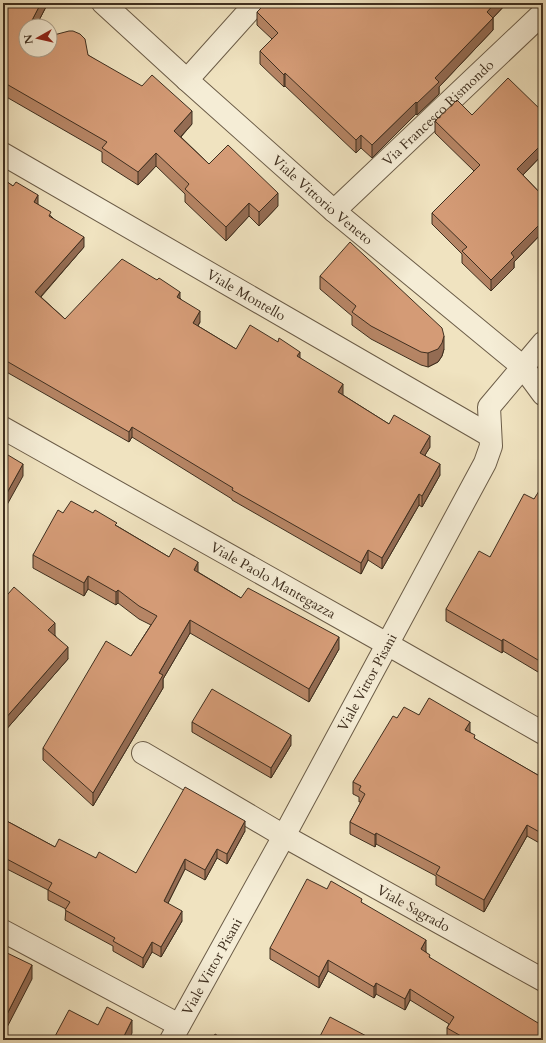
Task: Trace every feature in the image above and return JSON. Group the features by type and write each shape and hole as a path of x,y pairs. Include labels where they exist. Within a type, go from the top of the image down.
{"street":[{"name":"Viale Vittorio Veneto","path":"103,3 334,212 523,367 543,394"},
{"path":"187,80 256,3"},
{"name":"Via Francesco Rismondo","path":"334,212 543,13"},
{"name":"Viale Montello","path":"3,154 489,435"},
{"name":"Viale Vittor Pisani","path":"3,932 175,1032 284,836 485,463 491,446 489,435 489,407 543,343"},
{"name":"Viale Paolo Mantegazza","path":"3,428 543,733"},
{"name":"Viale Sagrado","path":"143,753 284,836 543,980"}],"building":[{"path":"3,3 41,3 33,18 18,18 18,58 58,58 58,34 73,31 80,34 85,39 88,55 142,86 152,75 192,111 174,131 209,164 228,145 278,193 259,212 249,203 226,227 185,189 189,184 156,153 138,172 102,148 107,142 3,82"},
{"path":"266,3 495,3 487,12 493,18 435,78 439,82 372,145 361,135 356,140 285,73 284,75 260,51 278,33 257,12"},
{"path":"508,78 543,112 543,143 517,169 543,196 543,221 511,253 514,257 491,280 462,251 467,247 432,213 480,165 435,121 457,100 472,115"},
{"path":"3,179 13,186 16,182 38,195 34,202 51,212 49,216 84,237 35,292 65,319 122,259 157,280 159,278 180,292 177,297 200,311 193,323 236,349 250,325 278,342 279,338 300,352 297,356 343,384 338,392 389,424 394,415 430,436 420,453 440,464 422,496 419,494 382,558 368,550 361,563 232,490 233,488 132,427 129,432 3,359 3,247 5,244 3,243"},
{"path":"350,242 442,328 444,336 438,349 428,353 421,352 371,326 352,312 356,306 320,276"},
{"path":"3,452 23,464 3,500"},
{"path":"539,491 543,493 543,663 503,639 502,641 446,609 479,551 490,557 524,494 534,499"},
{"path":"71,501 93,513 95,510 117,523 115,525 169,557 174,548 198,562 194,570 241,598 248,588 339,637 309,689 190,620 159,673 163,675 93,793 43,748 106,641 131,656 157,616 139,606 118,590 116,592 88,576 84,583 33,555 58,510 63,513"},
{"path":"14,587 55,623 48,630 68,647 4,720 3,600"},
{"path":"212,689 291,735 271,768 192,722"},
{"path":"429,698 470,722 465,730 475,735 474,738 543,778 543,834 527,825 484,900 436,874 440,867 376,833 375,835 350,822 365,794 359,790 361,786 353,782 393,716 397,718 404,707 419,715"},
{"path":"185,787 245,821 227,854 217,849 205,870 185,859 164,901 182,911 161,947 152,942 143,958 113,941 115,938 65,910 70,902 48,890 52,883 3,857 3,819 55,847 59,839 96,858 99,852 136,873"},
{"path":"307,879 327,889 331,881 362,899 361,902 426,940 421,949 430,955 429,957 543,1026 543,1040 468,1040 447,1028 454,1017 410,989 405,999 376,983 374,987 328,960 319,977 270,948"},
{"path":"3,951 32,965 3,1022"},
{"path":"107,1007 132,1020 122,1040 53,1040 69,1010 98,1025"},
{"path":"330,1017 374,1040 318,1040"},
{"path":"215,1034 225,1040 212,1040"}]}
